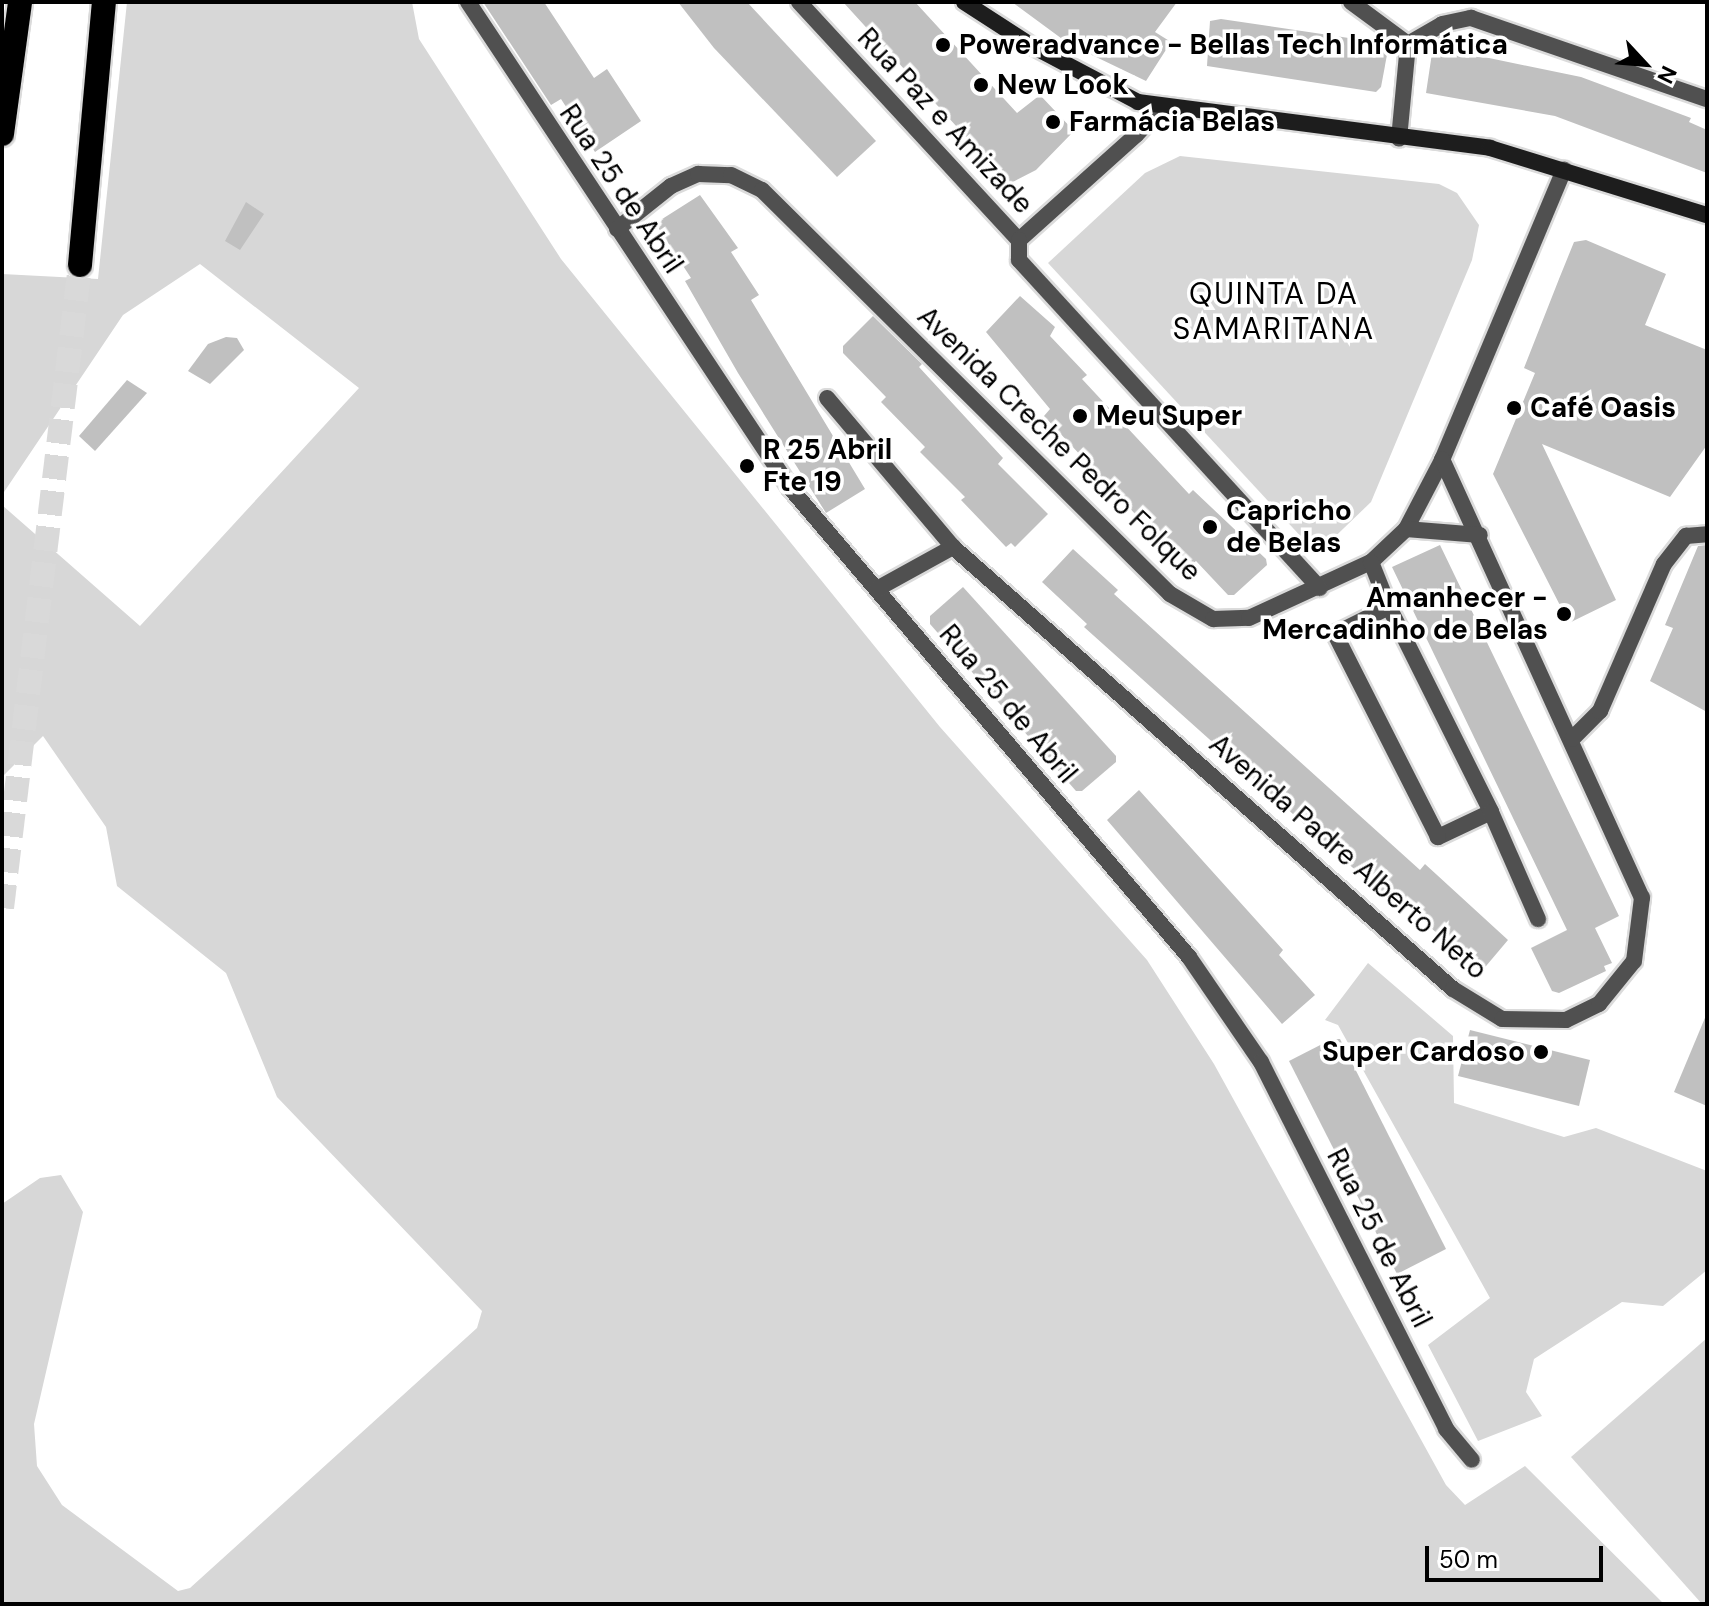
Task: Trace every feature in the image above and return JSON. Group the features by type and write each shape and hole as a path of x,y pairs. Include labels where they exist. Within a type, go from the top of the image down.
{"highway":[{"path":"2,134 20,2"},
{"path":"80,265 104,2"}],"main road":[{"path":"964,2 1032,46 1121,95 1152,105 1399,139 1490,148 1707,215"}],"street":[{"name":"Rua 25 de Abril","path":"468,2 791,489 1189,957 1252,1049 1446,1429 1472,1460"},
{"name":"Rua Paz e Amizade","path":"799,2 1019,240 1136,135 1148,122 1152,105"},
{"path":"1351,2 1408,44"},
{"path":"1408,44 1442,24 1471,18 1706,99"},
{"path":"1399,139 1408,44"},
{"name":"Avenida Creche Pedro Folque","path":"617,229 671,186 698,174 731,175 762,190 1170,594 1213,619 1249,618 1371,562 1406,529 1442,460 1564,170"},
{"path":"1019,240 1019,260 1320,588"},
{"name":"Avenida Padre Alberto Neto","path":"827,398 953,547 1453,989 1502,1019 1566,1020 1599,1004 1634,961 1642,898 1480,535 1442,460"},
{"path":"1406,529 1480,535"},
{"path":"1572,739 1600,711 1664,564 1686,536 1707,534"},
{"path":"877,589 953,547"},
{"path":"1371,562 1389,607 1491,812 1538,919"},
{"path":"1389,607 1335,634 1438,837 1491,812"}],"shaded area":[{"path":"127,2 412,2 419,39 561,259 940,727 1147,960 1214,1064 1446,1485 1465,1505 1525,1466 1664,1604 2,1604 2,1204 40,1178 61,1175 83,1212 34,1424 37,1466 62,1505 178,1591 190,1588 477,1328 482,1311 277,1097 226,973 117,886 106,827 43,736 2,777 2,505 140,626 359,388 200,264 123,315 2,495 2,274 98,279"},
{"path":"1180,156 1439,184 1457,193 1479,225 1472,260 1371,502 1317,554 1048,263 1145,173"},
{"path":"1368,963 1453,1036 1454,1103 1564,1137 1596,1128 1707,1171 1707,1270 1663,1306 1622,1302 1534,1359 1526,1392 1542,1416 1478,1441 1428,1345 1490,1298 1338,1025 1325,1020"},
{"path":"1707,1338 1707,1604 1702,1604 1571,1457"}],"building":[{"path":"483,2 544,2 594,78 607,69 641,121 595,152 561,99 551,105"},
{"path":"678,2 747,2 876,141 837,177 714,48"},
{"path":"843,2 915,2 1017,113 1040,95 1074,131 1036,170 1009,184"},
{"path":"1012,2 1177,2 1155,32 1171,42 1146,81 1069,44"},
{"path":"1221,19 1389,44 1381,87 1376,92 1207,66 1210,21"},
{"path":"1432,53 1489,58 1581,77 1691,118 1689,122 1707,130 1707,173 1555,116 1426,93"},
{"path":"700,195 738,248 731,252 759,295 751,300 865,489 826,513 738,373 685,281 691,278 659,229 659,221"},
{"path":"246,202 264,214 240,250 225,241"},
{"path":"1586,240 1666,274 1645,325 1707,350 1707,445 1670,497 1542,444 1616,600 1569,623 1493,474 1535,373 1524,368 1559,279 1574,242"},
{"path":"1020,296 1055,327 1050,336 1087,375 1082,379 1189,494 1193,490 1266,559 1267,565 1234,595 1228,595 1196,561 1191,565 1155,526 1150,530 1044,416 1050,409 986,332"},
{"path":"873,316 922,364 919,367 1003,458 998,464 1048,514 1015,547 1011,543 1006,547 961,500 965,497 920,452 925,447 881,402 886,397 843,353 843,346"},
{"path":"226,337 237,338 244,350 210,384 188,371 208,344"},
{"path":"127,380 147,393 95,451 79,436"},
{"path":"1440,545 1619,916 1595,928 1612,963 1604,966 1606,971 1559,993 1552,991 1531,948 1567,930 1392,567"},
{"path":"1707,545 1707,712 1650,681 1673,628 1665,625 1698,546"},
{"path":"1073,549 1118,590 1114,594 1420,870 1425,864 1508,940 1481,972 1397,898 1391,902 1084,627 1087,624 1042,582"},
{"path":"963,587 1116,756 1116,762 1082,791 1076,791 930,624 930,616"},
{"path":"1139,790 1283,950 1279,955 1315,995 1282,1024 1107,820"},
{"path":"1707,1013 1707,1106 1674,1092"},
{"path":"1470,1030 1590,1060 1579,1106 1458,1076"},
{"path":"1332,1039 1340,1039 1446,1249 1397,1274 1289,1061"}],"tunnel":[{"path":"2,908 80,265"}],"place":[{"name":"Poweradvance - Bellas Tech Informática","path":"943,45"},
{"name":"New Look","path":"981,85"},
{"name":"Farmácia Belas","path":"1053,122"},
{"name":"Café Oasis","path":"1514,408"},
{"name":"Meu Super","path":"1080,416"},
{"name":"R 25 Abril Fte 19","path":"747,466"},
{"name":"Capricho de Belas","path":"1210,527"},
{"name":"Amanhecer - Mercadinho de Belas","path":"1564,614"},
{"name":"Super Cardoso","path":"1541,1052"}],"district":[{"name":"QUINTA DA SAMARITANA","path":"1274,311"}]}
